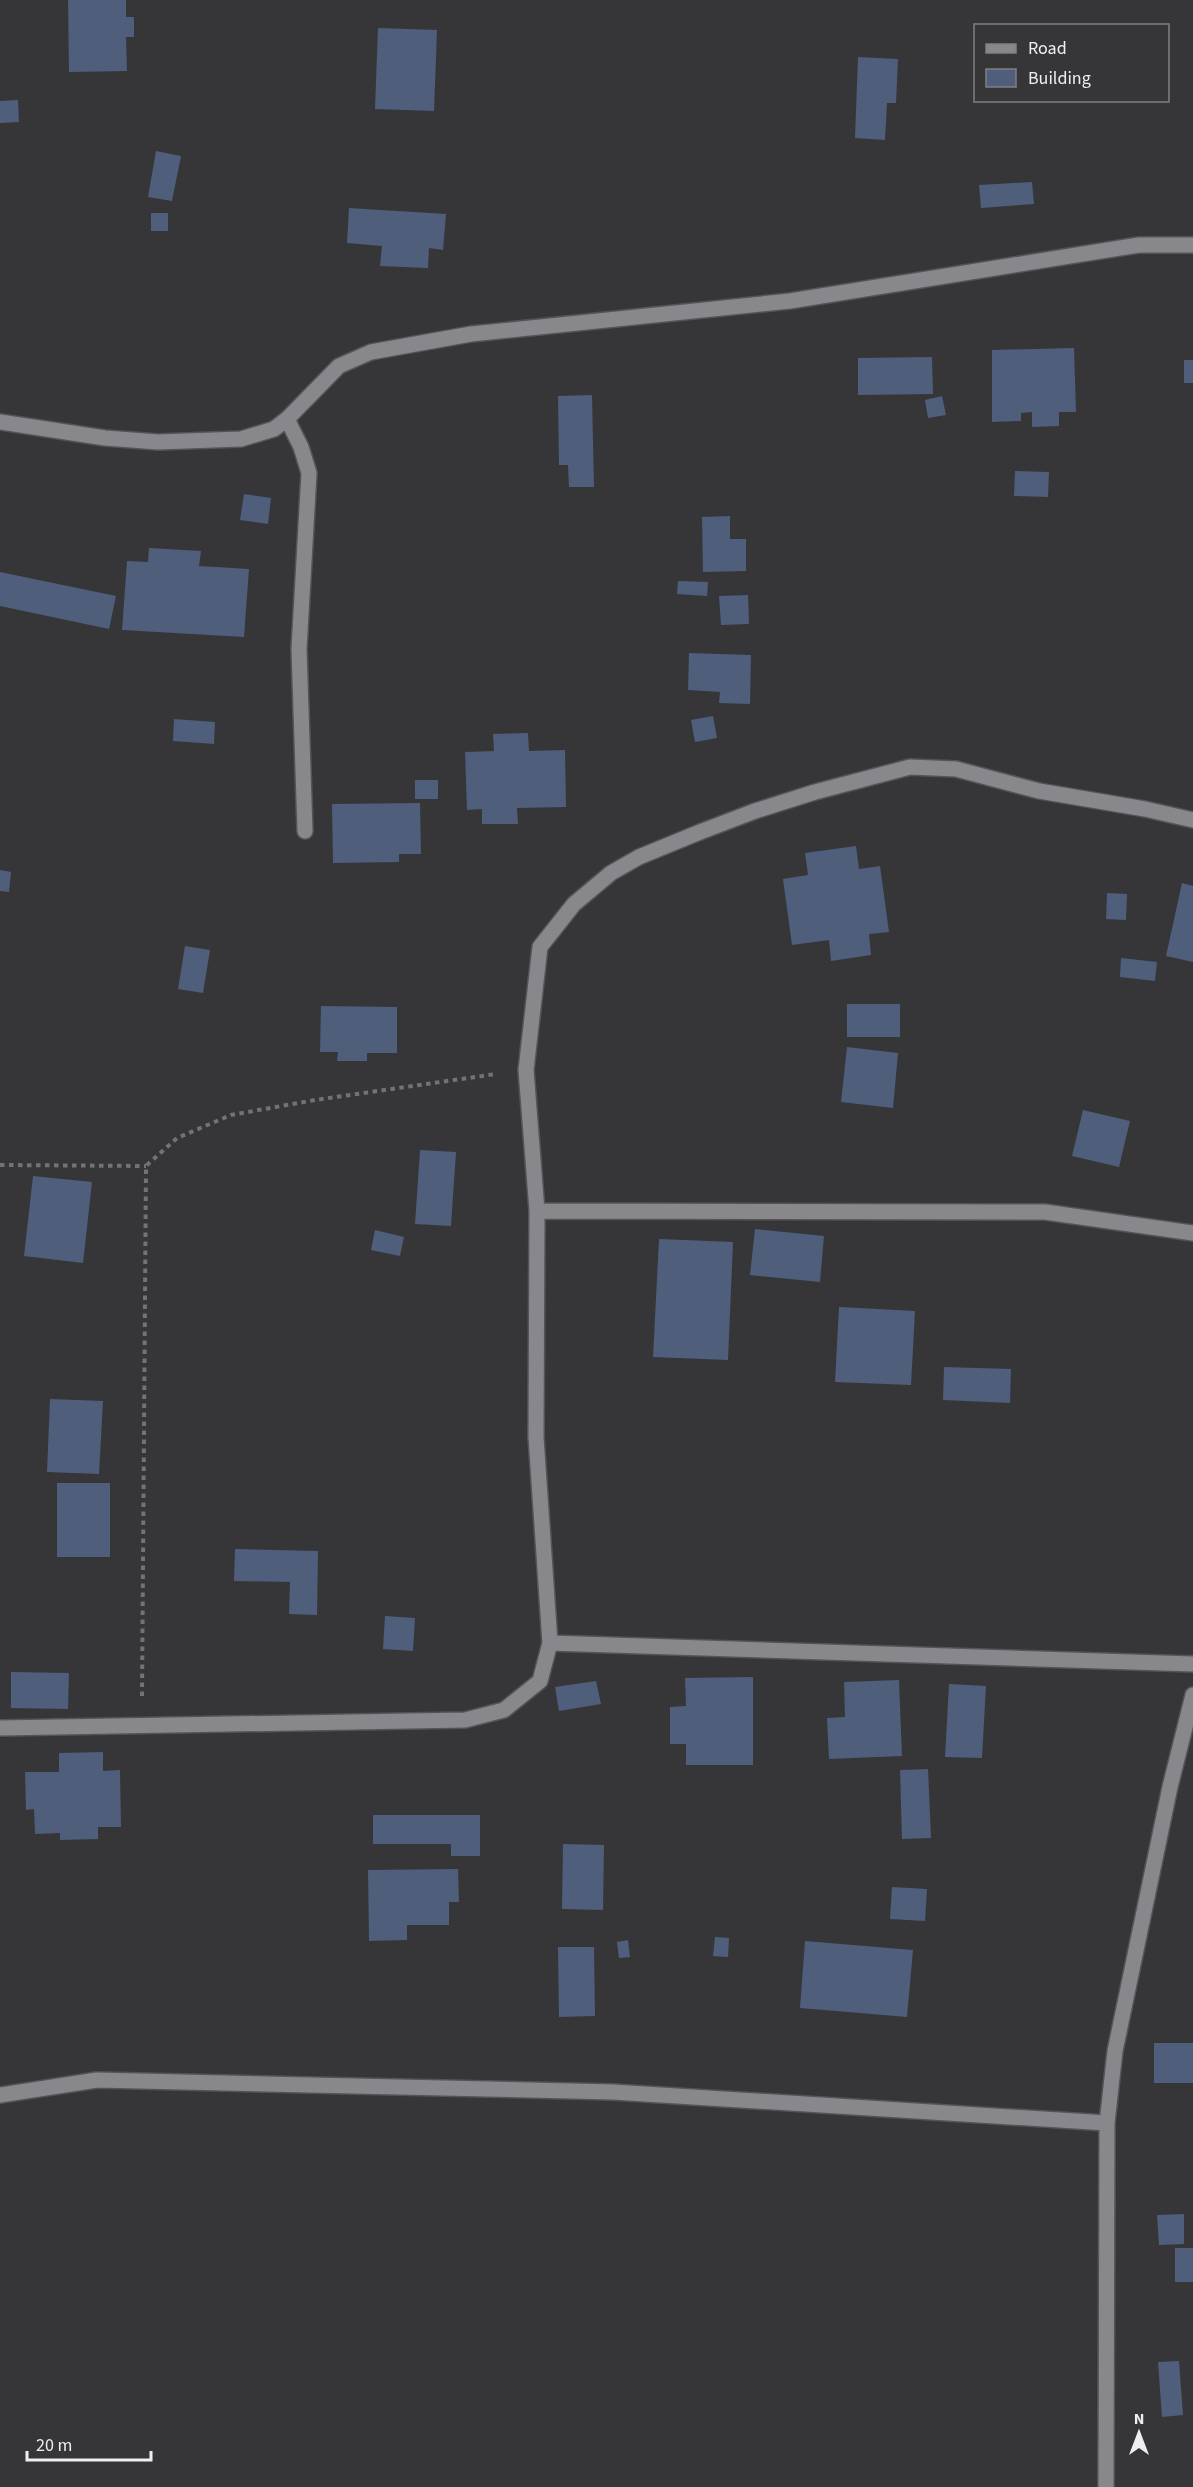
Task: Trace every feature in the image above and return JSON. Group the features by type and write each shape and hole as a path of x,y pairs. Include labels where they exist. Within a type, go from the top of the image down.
{"street":[{"path":"0,422 105,438 158,442 241,439 274,429 287,419 339,366 370,352 471,334 790,301 1139,245 1193,245"},
{"path":"287,419 302,447 309,473 299,649 305,831"},
{"path":"0,1728 465,1719 504,1710 540,1681 550,1643 536,1437 537,1211 526,1070 540,948 574,904 611,873 639,857 755,811 815,792 910,767 956,769 1039,791 1193,820"},
{"path":"537,1211 1046,1212 1193,1233"},
{"path":"550,1643 1193,1664"},
{"path":"1106,2487 1107,2123 1114,2051 1170,1787 1193,1695"},
{"path":"0,2095 97,2080 531,2090 625,2093 1107,2123"}],"path":[{"path":"0,1165 146,1166 177,1138 231,1115 315,1100 526,1070"},
{"path":"141,1726 146,1166"}],"building":[{"path":"68,0 126,0 126,17 134,17 134,37 126,37 127,71 69,72"},
{"path":"378,28 437,30 434,111 375,109"},
{"path":"858,57 898,59 896,103 887,103 885,140 855,138"},
{"path":"18,100 19,122 0,123 0,101"},
{"path":"156,151 181,156 172,201 148,197"},
{"path":"1032,182 1034,204 981,208 979,185"},
{"path":"349,208 446,214 443,250 429,248 428,268 380,266 382,246 347,243"},
{"path":"151,213 168,213 168,231 151,231"},
{"path":"1074,348 1076,412 1059,412 1059,426 1032,427 1032,412 1021,413 1021,421 992,422 992,350"},
{"path":"932,357 933,394 858,395 858,358"},
{"path":"1184,360 1193,360 1193,383 1184,383"},
{"path":"592,395 594,487 569,487 568,465 559,465 558,396"},
{"path":"942,396 946,415 928,418 925,400"},
{"path":"1015,471 1049,472 1048,497 1014,496"},
{"path":"244,494 271,498 268,524 240,520"},
{"path":"730,516 730,539 746,539 746,571 703,572 702,517"},
{"path":"149,548 201,551 199,566 249,569 244,637 122,630 127,561 148,562"},
{"path":"0,572 116,596 109,629 0,606"},
{"path":"678,581 708,582 707,596 677,594"},
{"path":"748,595 749,624 721,625 719,596"},
{"path":"689,653 751,655 750,704 719,703 720,692 688,690"},
{"path":"713,716 717,738 695,742 691,720"},
{"path":"174,719 215,722 214,744 173,741"},
{"path":"528,733 529,751 565,750 566,807 517,808 518,824 482,824 482,809 467,810 465,752 494,751 493,734"},
{"path":"415,780 438,780 438,799 415,799"},
{"path":"420,803 421,854 399,854 399,862 333,863 332,804"},
{"path":"856,846 859,869 880,866 889,932 869,934 871,955 831,961 829,940 792,945 783,879 808,875 805,853"},
{"path":"0,870 11,872 9,892 0,891"},
{"path":"1182,883 1193,886 1193,962 1166,956"},
{"path":"1107,893 1127,894 1126,920 1106,919"},
{"path":"185,946 210,950 203,993 178,989"},
{"path":"1121,958 1157,962 1155,981 1120,977"},
{"path":"847,1004 900,1004 900,1037 847,1037"},
{"path":"321,1006 397,1007 397,1053 367,1053 367,1061 337,1061 338,1052 320,1052"},
{"path":"847,1047 898,1053 893,1108 841,1102"},
{"path":"1083,1110 1130,1121 1119,1167 1072,1156"},
{"path":"420,1150 456,1152 451,1226 415,1224"},
{"path":"33,1176 92,1182 83,1263 24,1256"},
{"path":"755,1229 824,1236 820,1282 750,1275"},
{"path":"375,1230 404,1237 400,1256 371,1250"},
{"path":"659,1239 733,1242 728,1360 653,1357"},
{"path":"839,1307 915,1311 911,1385 835,1382"},
{"path":"944,1367 1011,1369 1010,1403 943,1400"},
{"path":"50,1399 103,1401 99,1474 47,1472"},
{"path":"57,1483 110,1483 110,1557 57,1557"},
{"path":"235,1549 318,1551 317,1615 289,1614 290,1582 234,1581"},
{"path":"385,1616 415,1618 413,1651 383,1649"},
{"path":"11,1672 69,1673 68,1709 11,1708"},
{"path":"753,1677 753,1765 686,1765 686,1744 670,1744 670,1707 686,1706 685,1678"},
{"path":"899,1680 902,1756 829,1759 827,1718 845,1717 844,1682"},
{"path":"596,1681 601,1704 559,1711 555,1687"},
{"path":"949,1684 986,1686 982,1758 945,1757"},
{"path":"103,1752 103,1771 120,1770 121,1827 98,1827 98,1839 60,1840 60,1833 35,1834 34,1809 26,1810 25,1772 59,1772 59,1753"},
{"path":"928,1769 931,1838 902,1839 900,1770"},
{"path":"373,1815 480,1815 480,1856 451,1856 451,1844 373,1844"},
{"path":"563,1844 604,1845 603,1910 562,1909"},
{"path":"458,1869 459,1902 449,1902 449,1925 407,1925 407,1940 369,1941 368,1870"},
{"path":"892,1887 927,1889 925,1921 890,1919"},
{"path":"715,1937 729,1938 728,1957 713,1956"},
{"path":"628,1940 630,1957 619,1958 617,1942"},
{"path":"805,1941 913,1950 907,2017 800,2008"},
{"path":"558,1947 594,1947 595,2016 559,2017"},
{"path":"1154,2043 1193,2043 1193,2083 1154,2083"},
{"path":"1184,2214 1184,2244 1159,2245 1157,2215"},
{"path":"1175,2248 1193,2248 1193,2282 1175,2282"},
{"path":"1179,2361 1183,2415 1162,2417 1158,2362"}]}
